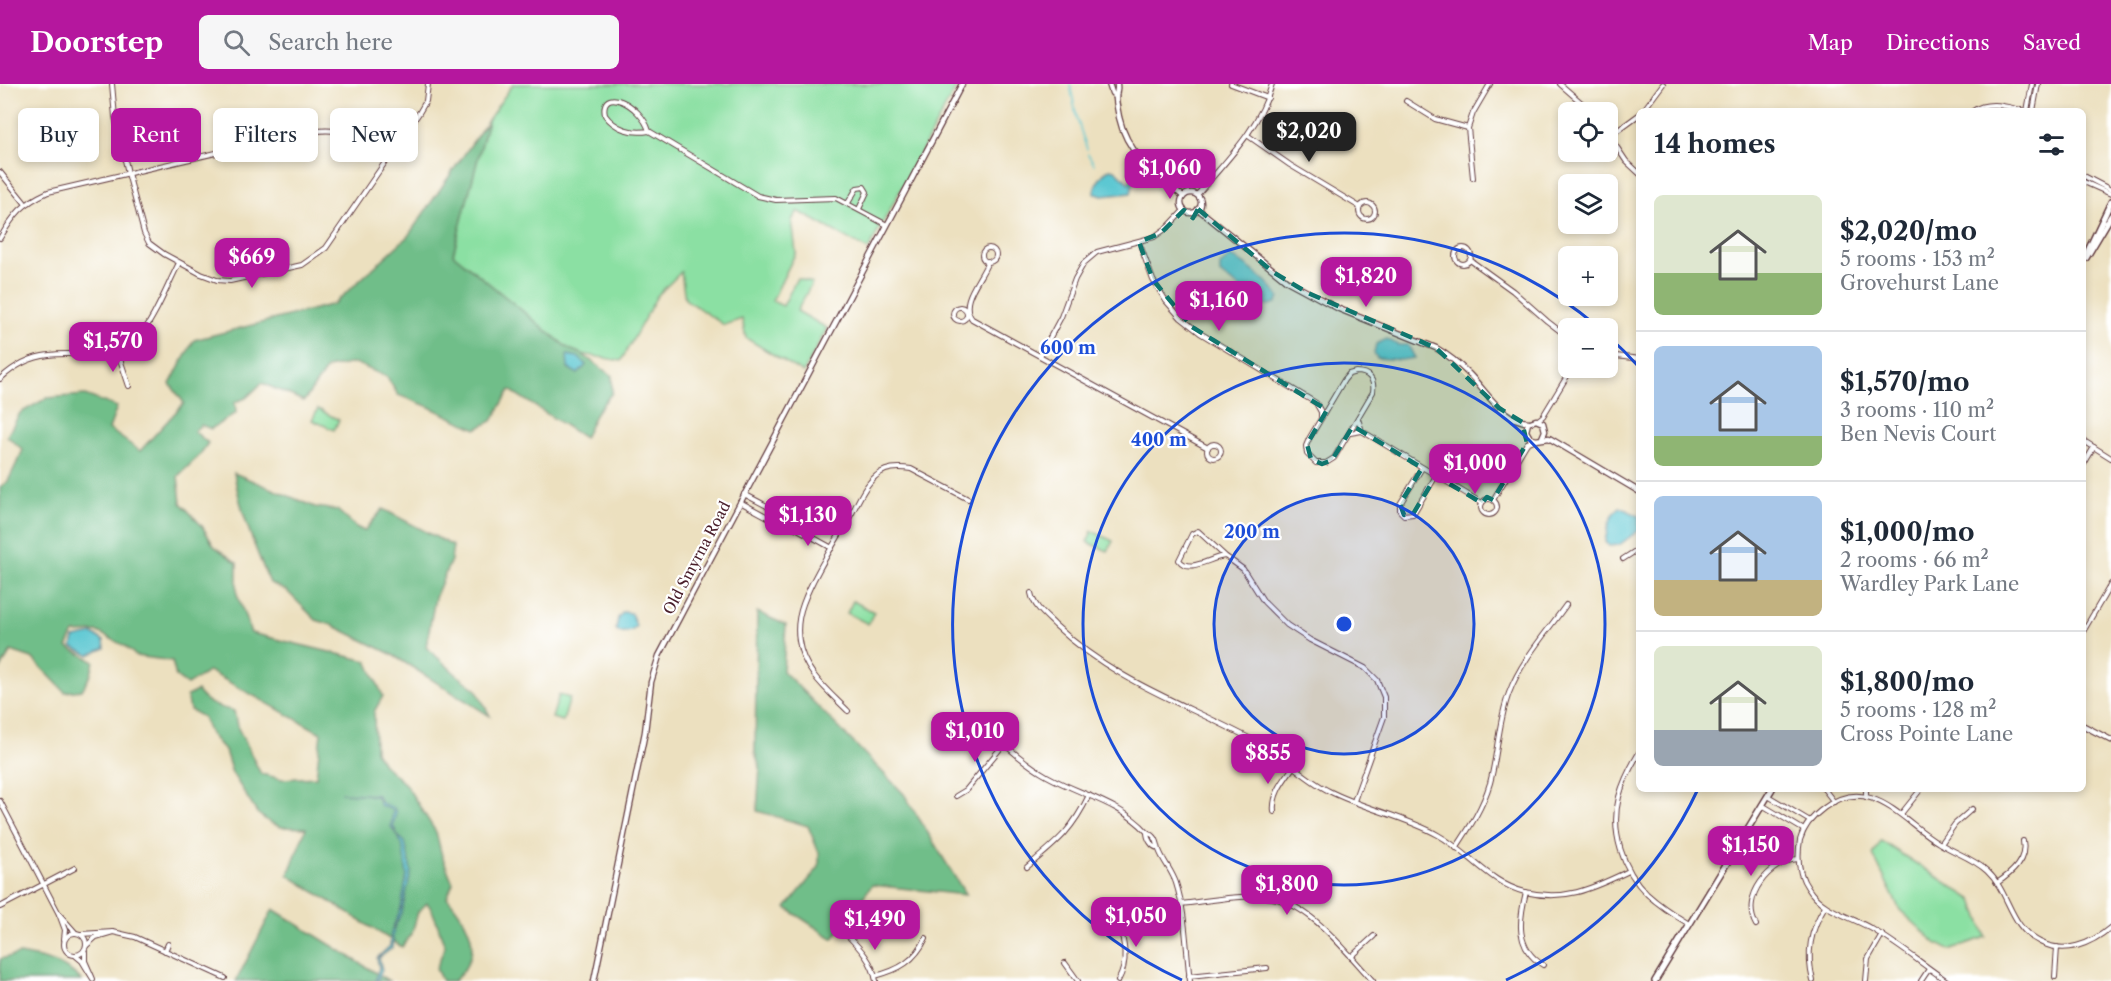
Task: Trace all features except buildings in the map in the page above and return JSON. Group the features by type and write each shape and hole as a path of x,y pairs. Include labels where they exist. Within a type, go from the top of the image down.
{"main road":[{"path":"2086,256 2111,202"},
{"path":"2086,257 2111,216"},
{"path":"1655,981 1770,792"}],"street":[{"path":"112,84 115,117 144,233 155,249 216,279 230,281 302,265 326,248 336,236 385,162"},
{"path":"418,113 426,101 428,84"},
{"name":"Old Smyrna Road","path":"594,981 645,732 654,669 674,626 962,84"},
{"path":"1109,84 1116,97"},
{"path":"1117,84 1116,97 1123,130 1132,149 1144,164 1183,196"},
{"path":"1231,84 1268,98"},
{"path":"1197,195 1247,135 1268,98 1272,84"},
{"path":"1473,178 1468,128 1473,113 1490,84"},
{"path":"1560,84 1581,102"},
{"path":"1645,108 1663,84"},
{"path":"2027,108 2032,84"},
{"path":"2033,108 2038,84"},
{"path":"649,131 640,113 630,104 616,99 607,103 604,109 605,115 615,125 630,131 649,131 750,192 766,199 832,197 848,203 887,225"},
{"path":"1406,101 1435,118 1468,128"},
{"path":"1978,108 1992,105 2009,108"},
{"path":"1618,129 1636,117"},
{"path":"0,238 25,203 48,192 323,129 330,130"},
{"path":"1247,135 1290,165 1360,207"},
{"path":"1618,149 1636,170"},
{"path":"699,161 702,156"},
{"path":"0,172 25,203"},
{"path":"2086,177 2111,192"},
{"path":"2086,183 2111,192"},
{"path":"848,203 856,188 864,188 867,194 859,209"},
{"path":"1191,193 1197,195 1201,201 1198,209 1192,213 1184,210 1180,203 1183,196 1191,193"},
{"path":"1364,203 1372,204 1376,211 1374,216 1369,219 1363,218 1359,212 1360,207 1364,203"},
{"path":"1198,209 1287,281 1333,306 1422,340 1448,355 1469,374 1499,408 1522,422 1526,428 1527,444"},
{"path":"1040,356 1061,317 1075,279 1084,263 1097,252 1154,237 1168,227 1184,210"},
{"path":"1139,242 1153,280 1166,301 1181,318 1207,337 1317,403 1322,418"},
{"path":"1461,248 1468,249 1471,254 1470,260 1464,264 1459,262 1456,258 1457,251 1461,248"},
{"path":"1470,260 1513,291 1558,330"},
{"path":"988,261 968,301 968,312 972,319 1208,448"},
{"path":"0,379 17,365 47,355 104,355 118,353 128,347 142,332 179,262"},
{"path":"118,353 129,386"},
{"path":"1618,357 1636,359"},
{"path":"1356,372 1367,374 1373,382 1374,389 1349,433 1330,461 1322,464 1314,462 1308,456 1306,446 1332,401 1348,375 1356,372"},
{"path":"1522,422 1538,420 1543,416 1566,378"},
{"path":"1317,403 1332,401"},
{"path":"1543,416 1545,431 1549,438 1636,490"},
{"path":"1358,418 1362,431"},
{"path":"1538,420 1543,423"},
{"path":"1526,428 1529,422"},
{"path":"1349,433 1362,431 1482,503"},
{"path":"1542,438 1545,431"},
{"path":"1527,436 1534,440"},
{"path":"1493,500 1527,444 1534,440 1549,438"},
{"path":"2086,442 2111,458"},
{"path":"2086,461 2094,447"},
{"path":"848,711 812,674 799,642 799,621 804,602 832,548 868,485 885,470 901,467 911,469 968,499"},
{"path":"1422,468 1400,504 1400,511 1404,515 1413,514 1436,476"},
{"path":"744,494 782,514 794,527"},
{"path":"1482,503 1486,500 1493,500"},
{"path":"1482,503 1482,511 1486,515 1491,515 1496,513 1498,507 1493,500"},
{"path":"740,502 832,548"},
{"path":"1225,556 1194,565 1184,565 1179,560 1192,534 1197,530 1243,569 1263,601 1281,620 1310,640 1368,669 1382,688 1385,705 1383,722 1354,801"},
{"path":"1623,559 1636,551"},
{"path":"2086,627 2111,584"},
{"path":"1031,593 1035,605 1050,621 1108,667 1144,688 1257,742 1323,788 1426,829 1456,848 1495,879 1526,892 1545,895 1578,893 1629,871"},
{"path":"1456,848 1480,808 1490,784 1503,710 1513,684 1526,660 1566,605"},
{"path":"985,727 1045,775 1123,811 1155,838 1173,874 1181,904 1190,978 1267,968"},
{"path":"2086,727 2111,740"},
{"path":"956,796 968,788 1004,744"},
{"path":"1636,759 1623,783 1616,812 1618,841 1629,871 1653,900 1689,924"},
{"path":"1274,812 1273,805 1276,795 1294,766"},
{"path":"1826,792 1834,802"},
{"path":"1866,792 1866,797"},
{"path":"1901,814 1919,792"},
{"path":"1028,867 1066,834 1089,795"},
{"path":"1768,795 1810,820"},
{"path":"1947,981 1882,935 1825,906 1816,899 1806,885 1798,859 1804,830 1810,820 1834,802 1866,797 1883,802 1941,844 1980,865 1997,883 2020,927 2040,942 2057,947 2069,947 2086,943 2111,927"},
{"path":"0,801 59,914 65,930 65,950 81,960 94,980"},
{"path":"1762,805 1804,830"},
{"path":"1941,844 1972,809"},
{"path":"1997,883 2018,865 2024,853 2023,841"},
{"path":"1756,925 1752,917 1752,908 1760,884 1776,867 1787,861 1798,859"},
{"path":"0,907 75,868"},
{"path":"1526,892 1521,918 1523,940 1530,955 1543,965"},
{"path":"1181,904 1253,896 1274,898 1300,909 1312,918 1373,981"},
{"path":"1814,981 1809,961 1809,944 1814,927 1825,906"},
{"path":"1116,911 1126,956 1125,966 1118,981"},
{"path":"59,914 70,929 79,933 87,935 103,932 129,935 225,978"},
{"path":"64,942 70,934 79,933 85,938 85,961 94,980"},
{"path":"72,955 80,954 96,937 113,933"},
{"path":"847,935 863,953 875,979 908,963 926,938"},
{"path":"1866,981 1868,959 1882,935"},
{"path":"1351,957 1374,936"},
{"path":"165,951 168,944"},
{"path":"2055,977 2057,947"},
{"path":"1065,963 1078,981"},
{"path":"1921,981 1929,969"}],"highlighted area":[{"path":"1198,209 1273,272 1308,293 1436,348 1499,408 1522,422 1527,443 1493,500 1487,497 1482,503 1436,476 1413,514 1404,515 1400,504 1422,468 1353,426 1332,460 1322,464 1311,459 1307,444 1327,410 1192,327 1153,280 1139,242 1161,233 1184,210 1193,218"}],"green space":[{"path":"513,84 958,84 868,250 798,211 792,220 796,252 772,301 783,306 797,278 812,283 797,311 827,328 803,373 746,338 742,319 724,325 685,299 681,272 657,296 621,361 582,354 569,349 453,254 488,120"},
{"path":"488,120 453,254 569,349 582,354 612,376 612,393 597,411 584,438 510,390 492,421 476,429 398,395 387,377 355,363 327,368 304,401 262,383 246,398 235,402 236,413 211,429 201,425 194,431 208,443 199,456 178,476 181,503 202,526 214,546 237,563 237,594 251,633 367,661 383,696 374,712 375,751 383,764 406,785 436,832 442,856 453,883 447,897 463,918 471,939 472,949 464,970 454,981 442,981 436,969 445,946 435,917 427,903 418,912 412,933 402,947 288,875 306,828 281,827 257,813 232,773 225,751 210,734 203,717 190,710 187,696 197,691 208,702 234,711 237,726 261,774 282,779 316,777 321,733 209,671 187,685 176,677 172,661 136,656 125,646 98,632 74,633 67,647 94,661 91,674 82,690 65,692 32,658 11,651 0,670 0,487 8,481 23,450 7,436 20,413 47,398 85,395 117,407 109,429 140,451 184,403 170,384 194,340 334,304 408,236"},
{"path":"318,409 339,420 334,430 312,420"},
{"path":"234,473 315,507 337,510 364,531 383,509 453,546 451,560 435,598 426,647 476,689 490,716 391,654 332,625 316,620 287,591 270,583 248,529"},
{"path":"1092,531 1113,541 1108,551 1087,542"},
{"path":"853,601 874,612 868,624 847,613"},
{"path":"757,612 786,625 783,671 904,794 966,895 872,885 833,939 786,908 819,867 819,853 808,826 757,811 760,767 755,753"},
{"path":"559,695 570,698 563,721 552,718"},
{"path":"1881,841 1973,900 1986,937 1949,950 1936,943 1900,910 1873,855"},
{"path":"273,909 389,981 236,981"},
{"path":"20,954 61,966 82,981 0,981 0,959"}],"water":[{"path":"1110,169 1115,170 1128,182 1131,179 1134,182 1131,193 1102,196 1094,193 1099,180"},
{"path":"1230,257 1249,268 1271,287 1279,298 1276,303 1257,305 1220,273 1220,265"},
{"path":"1387,339 1398,345 1408,345 1415,358 1401,360 1377,358 1374,353 1376,344"},
{"path":"567,355 578,357 586,365 578,374 568,368"},
{"path":"1620,507 1636,515 1636,532 1619,545 1609,546 1605,542 1608,527"},
{"path":"623,612 631,613 636,626 631,631 619,632 616,629 618,618"},
{"path":"93,634 104,641 105,648 89,655 72,647 74,638"},
{"path":"378,797 381,803 394,808 396,813 393,825 398,836 405,842 411,872 402,912 394,928 392,948 379,958 382,970 375,981 379,968 377,958 390,946 391,932 401,908 407,875 402,844 391,826 393,810 379,805"}],"waterway":[{"path":"1070,84 1077,119 1087,149"},
{"path":"1088,154 1094,164"}]}
